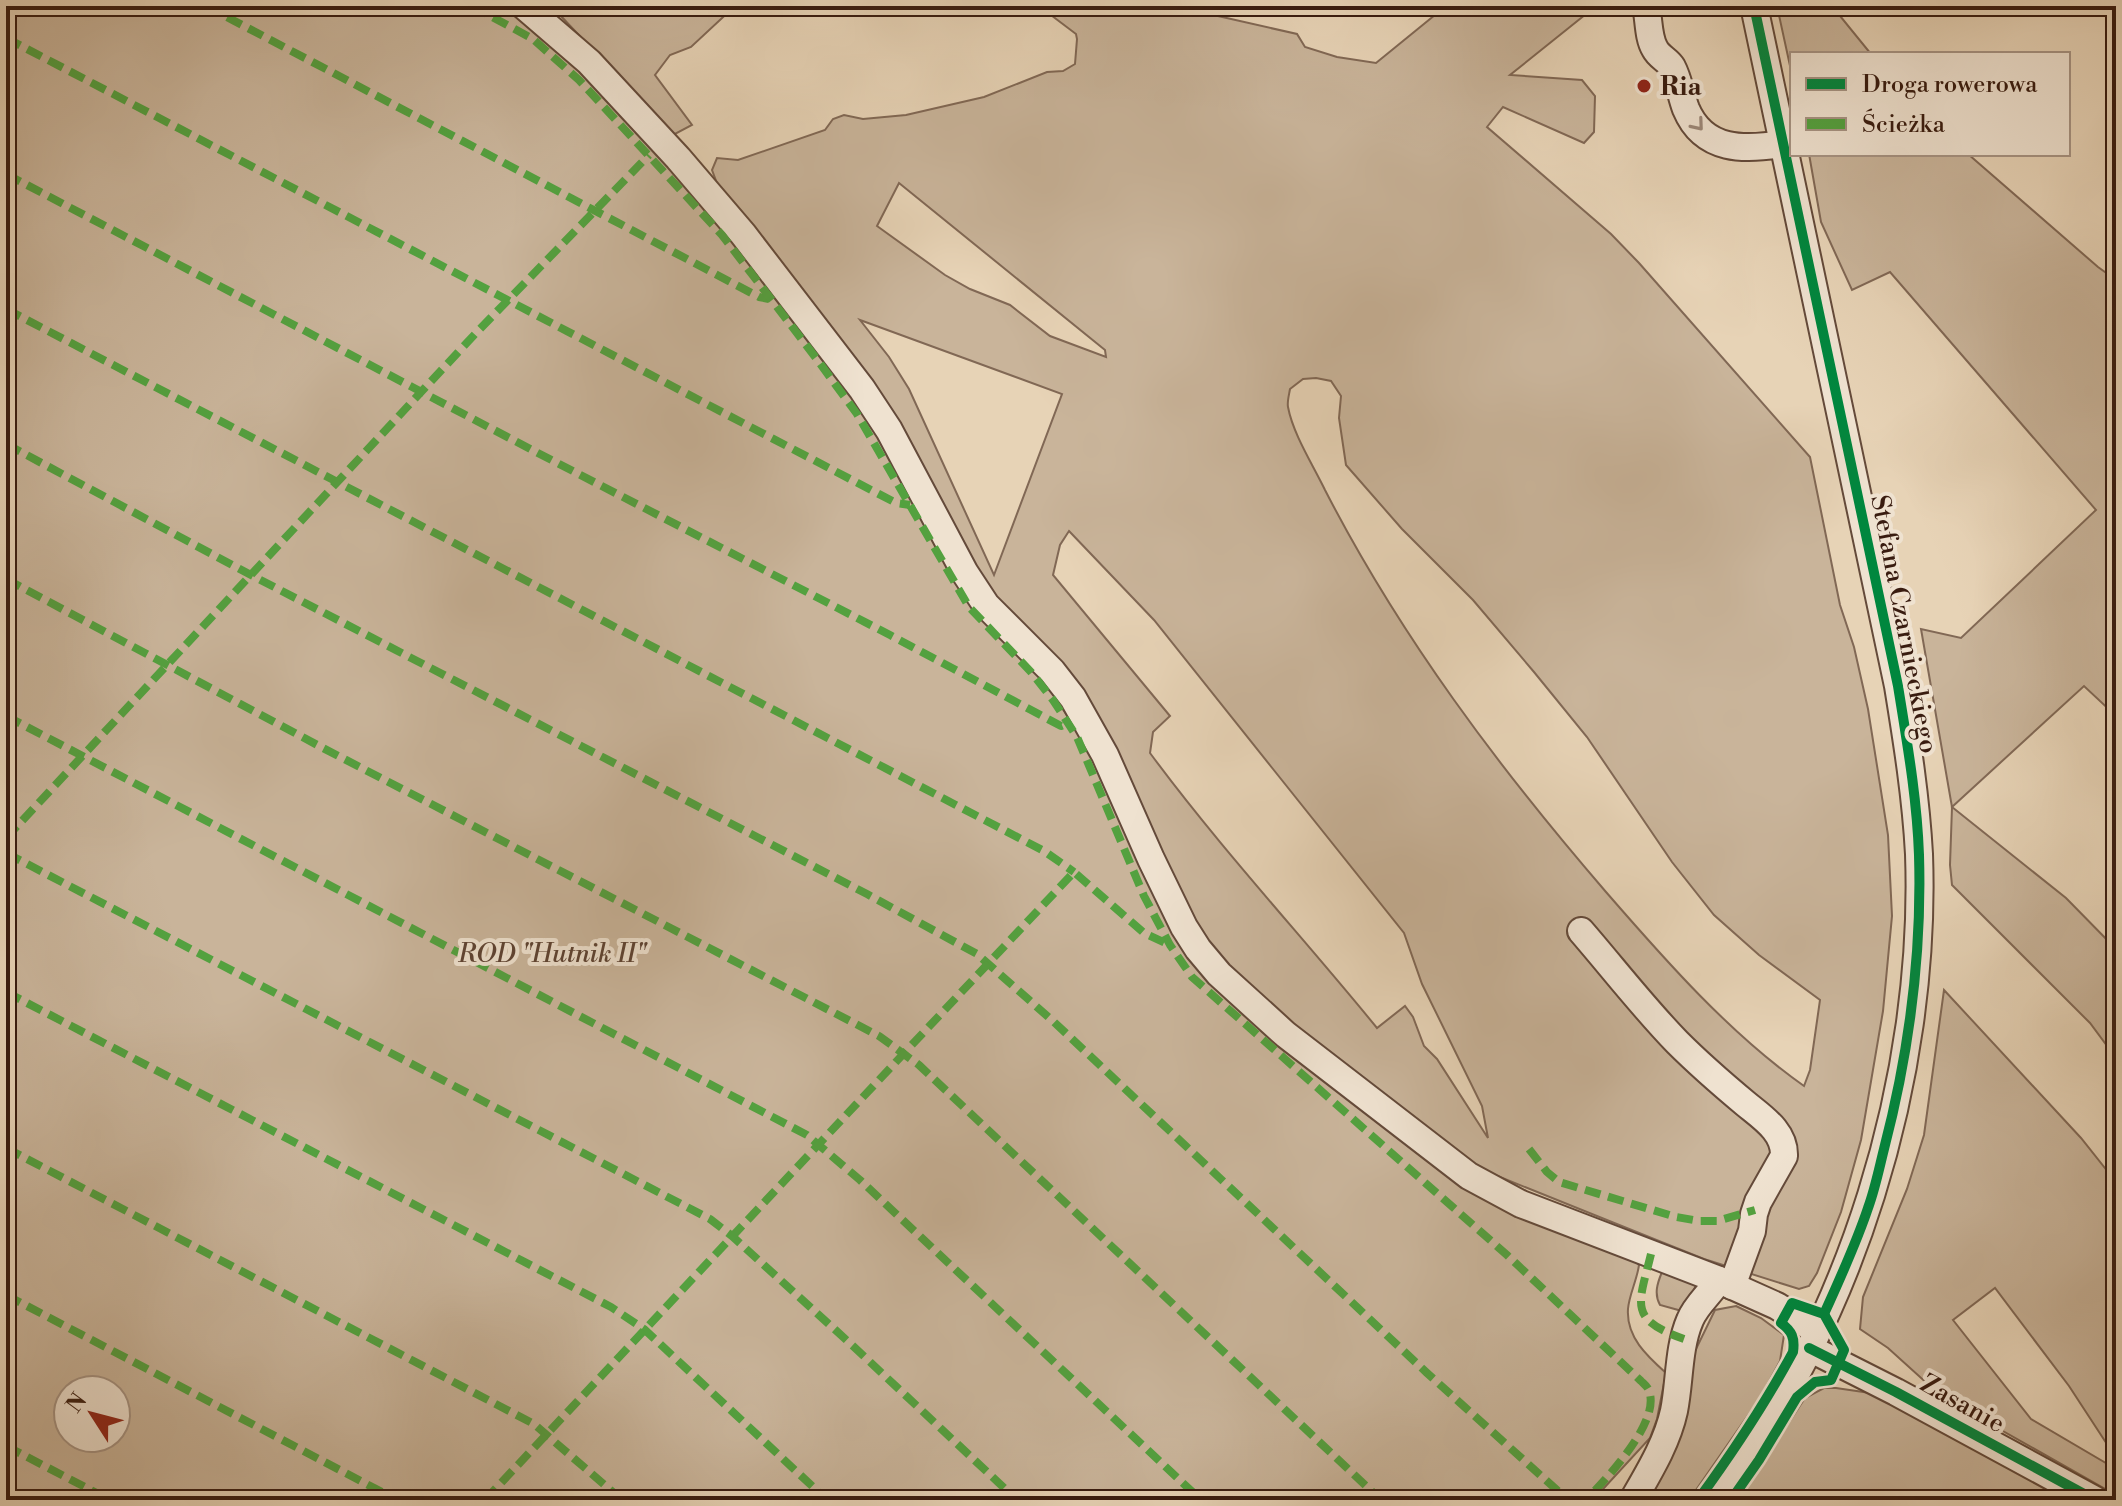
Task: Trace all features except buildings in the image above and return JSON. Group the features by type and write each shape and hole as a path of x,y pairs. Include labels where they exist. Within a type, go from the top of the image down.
{"street":[{"name":"Zasanie","path":"524,6 589,62 678,158 743,234 862,389 889,430 986,605 1052,671 1073,698 1105,755 1184,927 1219,974 1285,1034 1469,1176 1521,1204 1726,1283 1777,1306 1813,1340 1896,1392 2095,1500"},
{"path":"1646,6 1653,44 1673,69 1687,112 1695,125 1708,138 1721,144 1735,147 1783,144"},
{"name":"Stefana Czarnieckiego","path":"1714,1500 1773,1413 1813,1340 1869,1206 1891,1122 1910,1020 1917,960 1918,853 1907,740 1898,686 1754,6"},
{"path":"1581,931 1675,1040 1711,1075 1763,1117 1779,1135 1784,1148 1784,1156 1758,1202 1752,1231 1726,1283 1691,1318 1684,1339 1674,1410 1667,1434 1633,1500"}],"green space":[{"name":"ROD \"Hutnik II\"","path":"6,6 509,6 567,54 715,216 866,413 1086,744 1179,944 1215,986 1442,1166 1631,1257 1639,1265 1628,1319 1634,1337 1645,1353 1666,1373 1657,1419 1650,1438 1593,1500 6,1500"},
{"path":"547,6 735,6 691,47 670,55 655,75 692,125 673,135 560,15"},
{"path":"1039,6 1181,6 1297,34 1305,47 1337,57 1376,63 1446,6 1596,6 1510,75 1582,80 1595,96 1594,132 1584,143 1503,107 1487,127 1611,234 1810,457 1840,605 1854,647 1868,709 1888,835 1892,916 1883,1011 1861,1140 1841,1212 1809,1286 1799,1289 1704,1259 1475,1165 1323,1053 1211,954 1131,793 997,604 718,186 712,170 717,158 738,160 825,130 833,119 844,115 863,119 906,115 984,97 1047,72 1063,71 1075,64 1076,34","holes":["899,183 1105,350 1106,357 1050,336 1010,305 945,275 877,226","860,320 1062,394 994,575 909,389","1303,379 1331,381 1341,396 1339,418 1346,465 1402,529 1473,600 1534,672 1587,737 1672,862 1714,915 1759,955 1820,1000 1810,1070 1804,1086 1724,1020 1651,944 1566,845 1454,699 1354,544 1299,439 1288,403 1290,389","1069,531 1154,620 1404,933 1422,984 1482,1106 1488,1138 1437,1059 1424,1046 1413,1017 1405,1006 1377,1028 1233,858 1150,753 1153,732 1170,716 1053,575 1060,545"]},
{"path":"1777,6 1832,6 1869,52 1790,52 1790,66"},
{"path":"1809,156 1970,156 2116,280 2116,716 2084,686 1952,807 1921,629 1961,638 2096,510 1890,272 1852,290 1821,222"},
{"path":"1952,807 2066,898 2116,949 2116,1058 2090,1023 1952,885"},
{"path":"1944,990 2081,1138 2116,1182 2116,1458 2069,1386 1995,1288 1953,1320 2031,1419 2116,1469 2116,1495 1941,1396 1888,1348 1860,1329 1863,1297 1907,1189 1924,1135"},
{"path":"1674,1269 1696,1285 1682,1311 1660,1305 1657,1297 1662,1272"},
{"path":"1736,1306 1761,1318 1784,1335 1780,1361 1760,1398 1689,1500 1644,1500 1671,1459 1695,1351 1715,1310"},
{"path":"1824,1388 1877,1394 2072,1500 1738,1500 1805,1398"}],"marked path":[{"path":"206,6 759,297 769,299"},
{"path":"472,6 533,39 579,80 722,235 816,358 857,414 969,607 1031,672 1077,737 1144,896 1170,945 1192,977 1507,1255 1647,1387 1651,1404 1640,1434 1586,1500"},
{"path":"6,38 896,503 910,505"},
{"path":"6,838 476,333 649,155"},
{"path":"6,174 1061,726 1068,723"},
{"path":"6,309 1044,851 1074,872"},
{"path":"6,444 977,954 1568,1500"},
{"path":"6,579 323,748 879,1036 919,1065 1381,1500"},
{"path":"6,716 807,1135 860,1180 1201,1500"},
{"path":"6,853 710,1219 853,1346 1017,1500"},
{"path":"485,1500 1074,872 1144,933 1170,945"},
{"path":"6,992 611,1307 644,1329 827,1500"},
{"path":"6,1148 534,1424 622,1500"},
{"path":"1529,1149 1559,1182 1676,1217 1717,1221 1755,1210"},
{"path":"1651,1254 1641,1298 1645,1316 1666,1332 1684,1339"},
{"path":"6,1295 397,1500"},
{"path":"6,1446 110,1500"}],"cycle path":[{"path":"1754,6 1898,686 1918,834 1916,966 1907,1040 1893,1113 1870,1201 1824,1314"},
{"path":"1698,1500 1748,1428 1793,1352 1792,1335 1781,1323 1792,1303 1824,1314 1844,1350 1831,1380 1815,1382 1797,1397 1731,1500"},
{"path":"1809,1348 2095,1500"}],"place":[{"name":"Ria","path":"1644,86"}]}
